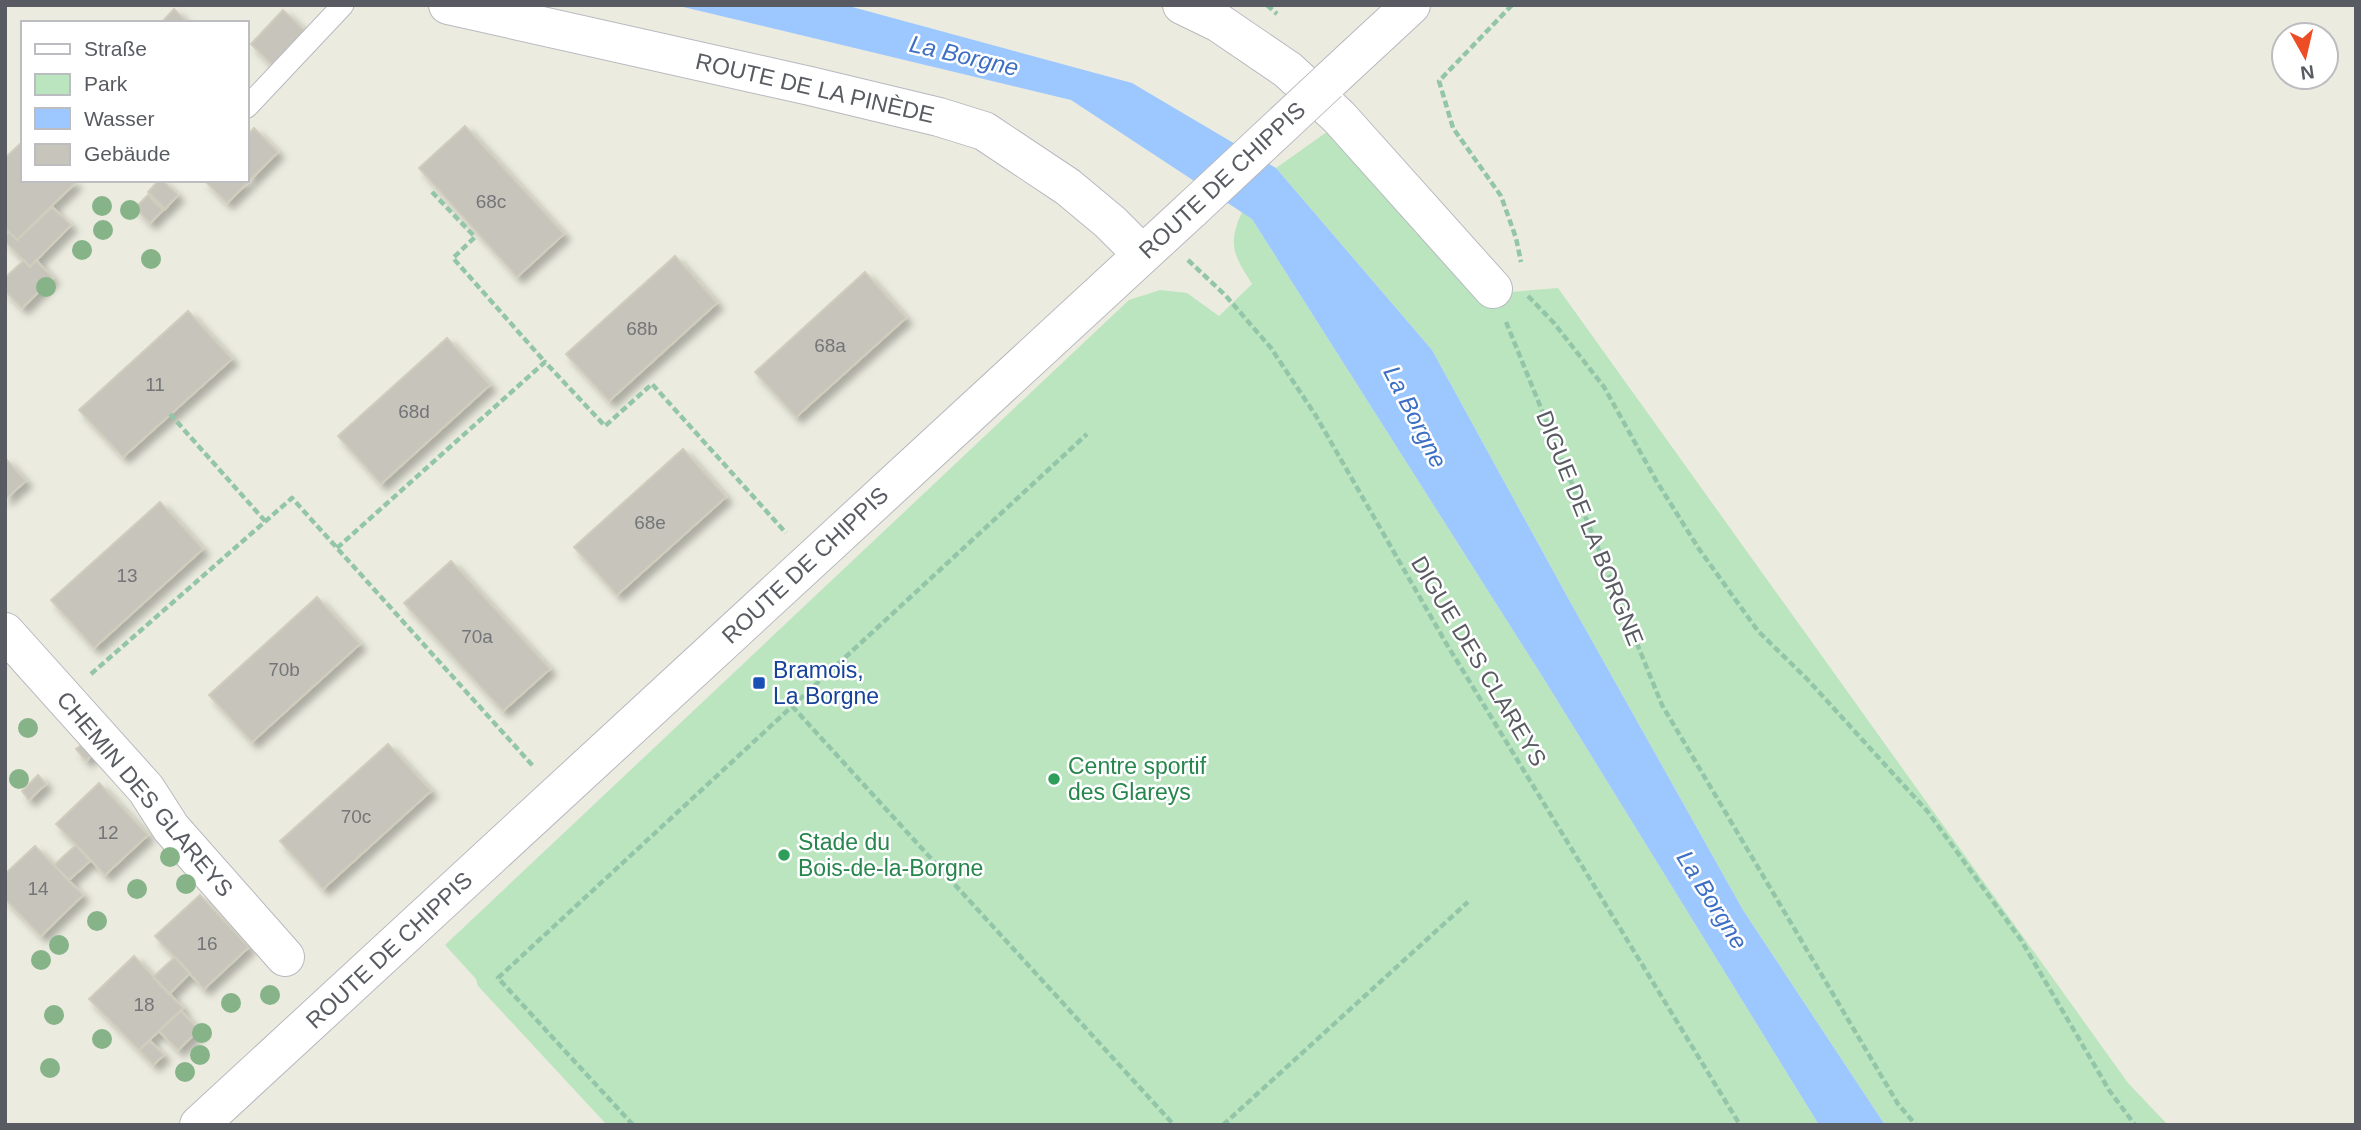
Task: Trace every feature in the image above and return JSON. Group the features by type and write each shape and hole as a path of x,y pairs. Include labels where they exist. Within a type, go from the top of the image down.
{"street":[{"name":"ROUTE DE LA PINÈDE","path":"448,5 810,86 939,117 984,131 1068,187 1110,222 1153,245"},
{"path":"1182,5 1219,23 1288,70 1339,117 1493,289"},
{"name":"ROUTE DE CHIPPIS","path":"200,1125 1411,5"},
{"name":"CHEMIN DES GLAREYS","path":"5,632 146,789 171,828 285,957"}],"lane":[{"path":"248,106 343,5"}],"path":[{"path":"1493,289 1521,263 1516,238 1501,196 1453,128 1439,80 1512,5"},
{"path":"432,191 475,237 453,258 605,426 652,384 795,543"},
{"name":"DIGUE DES CLAREYS","path":"1153,245 1226,296 1271,348 1316,416 1446,643 1740,1125"},
{"path":"1493,289 1529,296 1554,323 1604,387 1657,482 1699,549 1758,631 1808,680 1928,812 2021,940 2109,1090 2135,1125"},
{"name":"DIGUE DE LA BORGNE","path":"1493,289 1662,705 1898,1104 1916,1125"},
{"path":"337,548 545,362"},
{"path":"170,414 265,521"},
{"path":"633,1125 498,978 1087,434"},
{"path":"64,698 292,498 541,775"},
{"path":"792,706 1174,1125"},
{"path":"1223,1125 1468,902"}],"green space":[{"path":"1331,129 1475,295 1558,288 2128,1083 2168,1125 1885,1125 1743,910 1432,350 1276,168"},
{"name":"Centre sportif des Glareys","path":"1242,212 1252,219 1544,679 1819,1125 607,1125 478,986 476,979 445,945 1129,300 1160,290 1187,293 1219,316 1252,284 1235,250 1235,233"}],"water":[{"name":"La Borgne","path":"675,5 845,5 1132,83 1276,168 1432,350 1743,910 1885,1125 1819,1125 1544,679 1252,219 1071,100"}],"building":[{"path":"174,9 186,21 163,21"},
{"path":"283,10 305,31 272,65 251,44"},
{"path":"465,126 564,234 517,277 419,168"},
{"path":"254,128 278,152 248,182 248,134"},
{"path":"21,143 21,182 75,183 17,240 5,228 5,158"},
{"path":"157,182 164,182 178,195 165,209 148,192"},
{"path":"206,182 248,182 227,203"},
{"path":"148,195 163,210 150,223 135,208"},
{"path":"52,207 71,225 30,267 5,241 5,236 9,232 17,240"},
{"path":"675,256 717,303 609,401 566,354"},
{"path":"24,260 30,267 36,260 53,278 22,308 5,291 5,278"},
{"path":"865,272 906,318 796,417 755,372"},
{"path":"188,311 232,359 123,457 79,410"},
{"path":"447,338 490,385 381,484 338,436"},
{"path":"683,449 726,497 617,595 574,547"},
{"path":"5,458 26,481 5,499"},
{"path":"160,502 203,549 94,648 51,600"},
{"path":"451,561 550,669 503,711 404,603"},
{"path":"317,597 360,644 252,742 209,695"},
{"path":"87,741 96,751 86,761 76,749"},
{"path":"388,744 431,791 323,889 280,841"},
{"path":"38,775 46,784 29,800 22,791"},
{"path":"99,783 148,835 105,875 56,824"},
{"path":"76,845 90,861 69,880 54,865"},
{"path":"35,846 83,895 41,936 5,899 5,874"},
{"path":"200,895 249,947 204,989 155,936"},
{"path":"134,956 183,1008 139,1050 89,999"},
{"path":"175,957 190,973 169,994 153,977"},
{"path":"181,1011 199,1030 178,1050 159,1031"},
{"path":"150,1041 164,1055 153,1065 139,1050"}],"place":[{"name":"Bramois, La Borgne","path":"759,683"},
{"name":"Centre sportif des Glareys","path":"1054,779"},
{"name":"Stade du Bois-de-la-Borgne","path":"784,855"}]}
